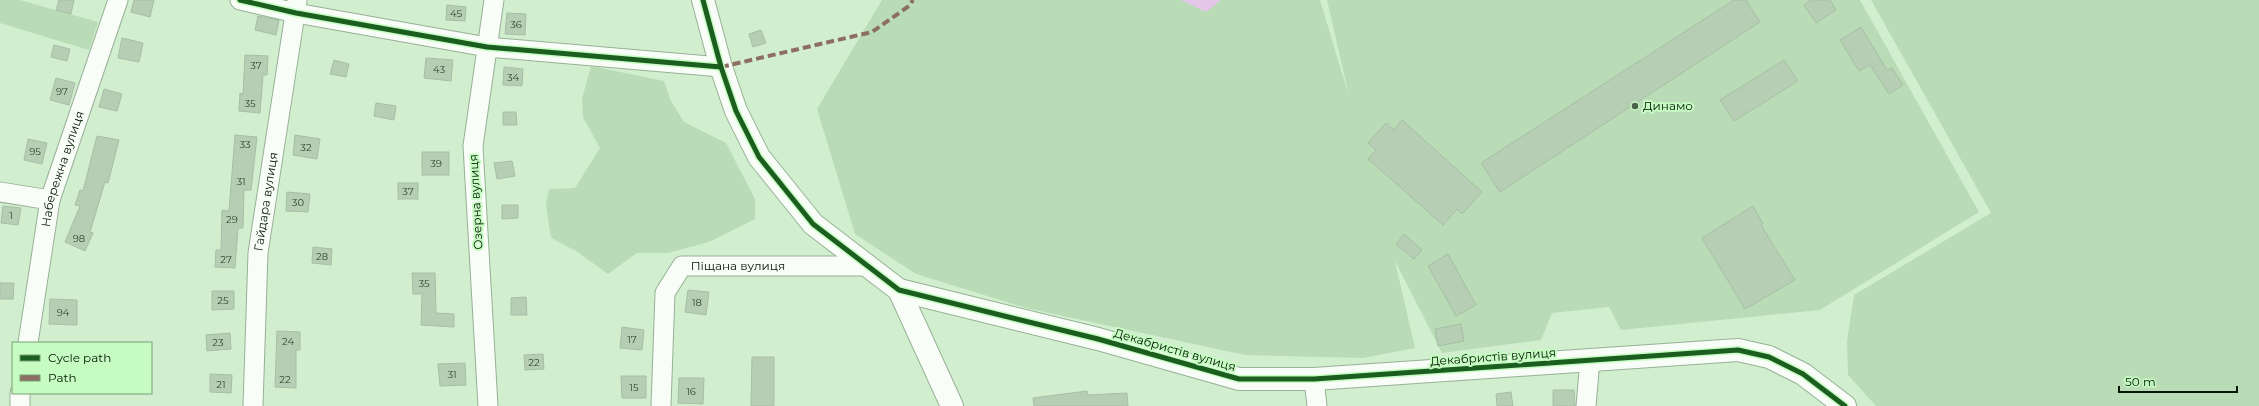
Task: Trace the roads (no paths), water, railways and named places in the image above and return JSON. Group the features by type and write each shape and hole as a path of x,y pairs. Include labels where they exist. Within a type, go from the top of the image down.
{"street":[{"name":"Набережна вулиця","path":"28,342 50,200 118,0"},
{"path":"240,0 297,7 487,47 721,67"},
{"name":"Озерна вулиця","path":"488,406 473,146 494,0"},
{"name":"Декабристів вулиця","path":"703,0 721,67 736,111 759,156 813,224 899,290 1098,339 1239,379 1314,379 1738,350 1769,357 1803,374 1836,403"},
{"name":"Гайдара вулиця","path":"253,406 258,253 297,7"},
{"path":"0,192 50,200"},
{"name":"Піщана вулиця","path":"661,406 665,293 682,266 867,266"},
{"path":"899,290 952,406"},
{"path":"1586,406 1590,360"},
{"path":"1314,379 1317,406"},
{"path":"20,394 20,406"}],"place":[{"name":"Динамо","path":"1635,106"}]}
